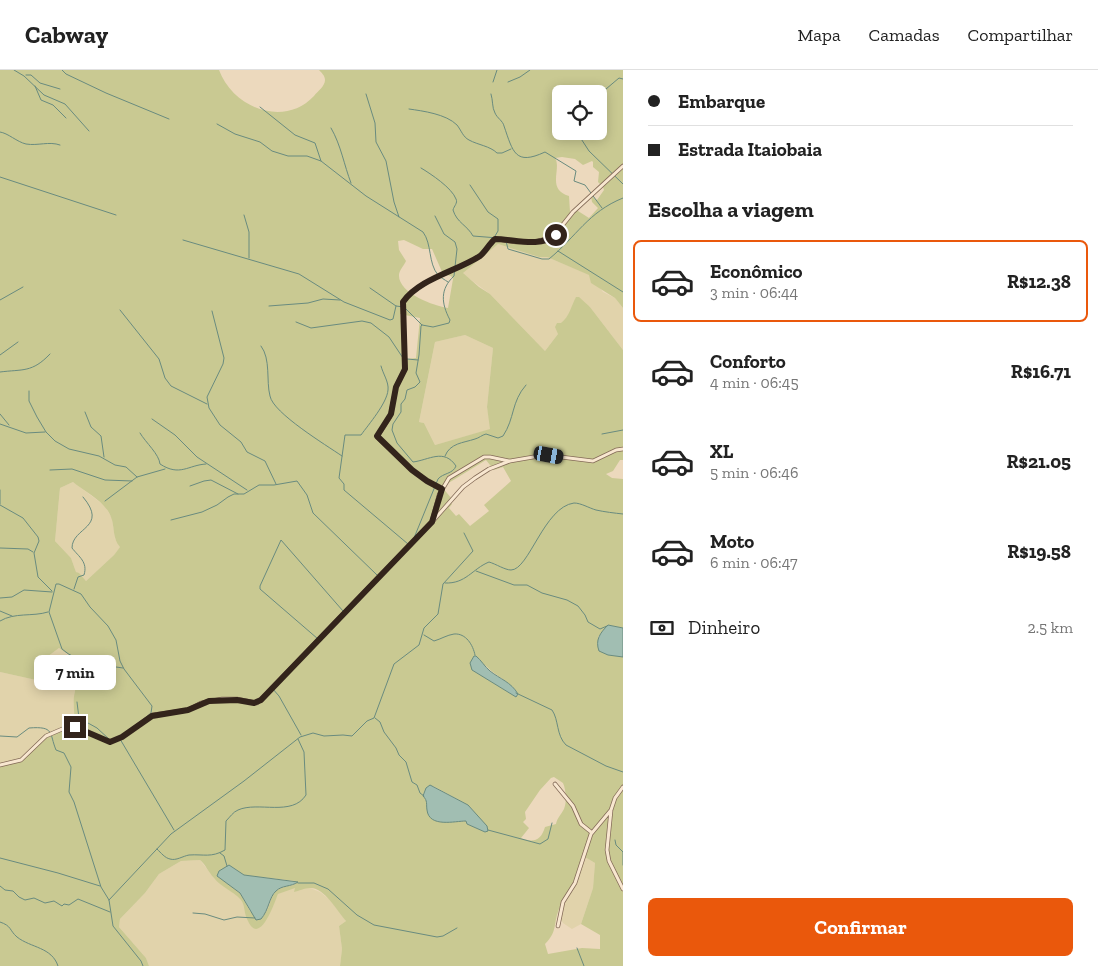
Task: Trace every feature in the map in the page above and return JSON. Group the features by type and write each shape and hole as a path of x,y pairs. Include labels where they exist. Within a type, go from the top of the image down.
{"street":[{"path":"442,489 412,470 377,436 391,414 396,387 405,369 403,302 410,294 424,284 481,255 495,239 516,242 538,241 553,237 573,212 623,166"},
{"path":"0,764 21,760 46,736 66,727 75,727 110,742 122,737 152,716 188,710 201,704 222,700 259,702 469,482 485,471 510,461 545,455 593,461 616,450 623,449"},
{"path":"432,522 442,489 449,478 486,457 510,461"},
{"path":"555,784 573,806 580,824 592,832"},
{"path":"623,787 618,792 611,810 607,856 623,889"},
{"path":"558,926 563,902 577,878 592,832 611,810"}],"shaded area":[{"path":"498,244 539,257 547,257 590,275 603,292 615,298 623,308 623,350 590,307 576,298 571,311 558,330 558,334 545,351 490,294 463,274 464,270"},
{"path":"465,335 493,348 487,407 491,429 435,445 424,423 419,422 435,342"},
{"path":"73,482 105,506 112,518 115,539 121,546 86,581 76,572 71,558 55,541 60,488"},
{"path":"608,625 623,628 623,657 608,655 599,651 599,637"},
{"path":"59,648 69,656 87,664 97,673 74,692 75,725 47,733 22,760 0,764 0,672 36,680 44,668 43,660"},
{"path":"474,656 490,671 512,686 518,694 516,697 472,670 470,663"},
{"path":"430,785 468,805 487,826 488,831 485,832 467,824 466,821 443,822 432,819 429,816 423,796 426,788"},
{"path":"584,856 595,863 593,888 581,924 572,929 563,923 560,918 563,902 573,891"},
{"path":"200,860 214,878 242,900 247,920 274,902 278,894 288,889 297,887 310,888 320,892 330,900 346,921 339,926 342,949 340,966 149,966 146,958 119,927 120,919 145,893 159,874 181,861"},
{"path":"229,865 244,875 298,882 276,891 264,915 261,919 256,920 240,893 217,876 219,871"}],"green space":[{"path":"0,70 219,70 226,83 236,95 260,109 274,112 288,111 302,106 314,96 325,82 324,76 319,70 623,70 623,308 615,298 591,283 589,275 547,257 539,257 498,244 463,273 490,294 545,351 558,334 555,327 557,323 561,323 566,317 576,297 579,297 590,307 623,350 623,460 620,460 613,471 606,474 612,478 623,479 623,628 608,625 598,637 608,655 623,657 623,966 340,966 342,949 339,926 346,921 330,900 320,891 306,888 294,892 295,888 278,894 262,926 257,929 253,928 247,919 241,900 217,881 200,860 181,861 159,874 145,893 120,919 119,927 146,958 149,966 0,966 0,764 22,760 47,733 75,725 74,700 77,686 81,680 96,673 59,648 43,660 43,674 36,680 0,672","holes":["562,157 575,159 583,165 592,161 593,167 599,172 598,182 604,190 597,200 591,196 592,202 598,208 589,218 578,211 570,212 569,196 562,193 556,184 557,163 555,158","404,240 423,249 432,249 443,274 451,276 453,279 448,308 434,305 418,298 410,293 400,282 400,271 406,261 399,250 398,241","400,314 420,318 416,358 406,359","465,335 493,348 487,407 490,429 435,445 424,423 419,422 435,342","486,460 494,470 503,467 511,481 484,505 489,511 470,526 459,514 456,516 449,508 452,504 450,502 452,499 442,487","73,482 100,502 111,517 117,544 120,547 86,581 76,572 71,558 55,541 60,488","485,665 515,689 518,694 516,697 482,676","554,777 563,783 566,796 564,809 556,824 545,827 539,838 536,840 521,838 529,828 523,822 526,819 525,812 540,790","433,786 468,805 488,828 485,832 467,824 466,821 439,822 427,810 427,802 423,795 426,788","585,857 595,863 593,888 581,924 600,935 600,949 582,948 548,954 545,944 554,931 560,906 577,882","229,865 244,875 295,881 294,885 284,887 274,893 269,907 261,919 250,911 240,893 217,876"]}],"waterway":[{"path":"14,70 24,76 44,95 65,104 89,131"},
{"path":"62,70 66,74 106,93 169,119"},
{"path":"493,82 497,70"},
{"path":"508,82 530,70"},
{"path":"26,75 31,75 40,83 60,89"},
{"path":"607,88 619,78 623,79"},
{"path":"35,86 41,100 53,105 66,118"},
{"path":"366,94 375,123 376,142 386,161 399,217"},
{"path":"491,94 494,111 503,124 510,143 517,154 527,158 545,152 576,171 574,181 585,185 602,208"},
{"path":"260,107 295,135 315,143 321,161"},
{"path":"409,109 447,118 457,125 467,139 497,153 511,149"},
{"path":"217,124 235,134 260,142 272,151 288,156 307,156 321,161 366,196 423,232 428,242 435,270 439,276 448,282"},
{"path":"331,128 340,148 351,183"},
{"path":"0,132 26,144 52,143 60,145"},
{"path":"582,140 589,151 623,184"},
{"path":"421,168 441,182 454,195 456,203 453,210 473,236 498,238"},
{"path":"0,177 116,215"},
{"path":"470,185 488,212 498,219 498,231 495,236"},
{"path":"506,241 508,249 542,259 549,259 600,210 623,198"},
{"path":"244,215 249,232 249,258"},
{"path":"370,288 396,306 404,307 422,325 433,327 449,323 450,320 443,296 446,286 454,276 457,249 455,242 444,234 435,216"},
{"path":"183,240 299,274 344,302 390,320 393,319 396,306"},
{"path":"558,251 623,292"},
{"path":"0,300 23,287"},
{"path":"269,306 308,303 323,299 340,300"},
{"path":"120,310 159,359 165,378 171,386 207,404"},
{"path":"212,311 224,358 207,397 209,408 220,425 241,442 247,452 265,461 276,484"},
{"path":"296,322 311,328 362,321 371,323 389,337 403,358"},
{"path":"359,595 414,538 438,479 453,471 456,466 441,456 413,462 397,443 392,430 393,424 401,412 401,404 405,399 407,390 415,387 420,382 416,373 422,325"},
{"path":"0,355 18,342"},
{"path":"261,346 266,357 269,390 273,403 290,420 342,456"},
{"path":"0,372 27,369 38,364 50,354"},
{"path":"407,359 418,360"},
{"path":"381,366 388,384 387,395 361,435 345,435 339,478 344,484 344,490 408,544"},
{"path":"445,456 450,448 485,434 498,438 503,436 510,423 515,404 526,385"},
{"path":"29,391 29,401 37,417 46,432 55,441 69,449 99,456 115,465 126,467 137,477"},
{"path":"85,412 91,427 101,436 104,457"},
{"path":"0,414 9,425"},
{"path":"152,419 175,435 197,457 247,490"},
{"path":"0,424 26,433 45,432"},
{"path":"602,434 623,430"},
{"path":"140,433 155,452 160,464 167,468 179,470 206,464"},
{"path":"50,470 72,469 105,480 132,481"},
{"path":"105,501 137,477 165,469"},
{"path":"190,486 211,480 238,494"},
{"path":"171,520 202,512 234,494 244,494 259,485 274,485 297,481 307,495 313,513 377,575"},
{"path":"0,490 0,504"},
{"path":"74,589 78,577 84,575 85,567 72,548 77,536 91,521 92,515 90,507 83,497"},
{"path":"445,583 464,579 489,562 509,570 518,567 554,515 563,507 577,503 596,510 623,514"},
{"path":"0,505 23,518 38,537 39,541 34,553 38,577 52,591"},
{"path":"109,900 171,834 244,781 300,737 313,733 324,736 352,736 367,721 374,718 394,664 419,645 424,628 438,614 443,584 473,551 464,533"},
{"path":"318,639 260,589 281,540 343,611"},
{"path":"0,548 28,549 33,552"},
{"path":"476,571 514,585 527,585 542,593 567,600 578,606 588,622 600,629 607,626"},
{"path":"123,668 83,660 68,654 62,649 49,612 56,584 81,594 90,607 108,626 116,640 120,661 124,669 152,706 151,713 140,722"},
{"path":"0,598 12,597 24,590 52,592"},
{"path":"0,611 12,616"},
{"path":"0,621 12,616 48,612"},
{"path":"424,635 434,641 454,634 462,635 473,647 475,655"},
{"path":"272,688 279,696 301,735"},
{"path":"516,693 552,710 561,737 566,745 606,766 623,772"},
{"path":"77,702 79,718 97,728 110,740"},
{"path":"375,718 380,722 384,732 399,755 406,762 412,782 417,785 420,793 424,796"},
{"path":"0,736 17,737 29,728 43,728 50,732 56,750 64,753 71,767 69,792 74,802 101,887 109,900 113,926 143,966"},
{"path":"120,739 174,830"},
{"path":"157,849 172,859 189,855 216,854 225,850 226,821 236,811 255,807 284,807 300,802 306,795 304,752 298,739"},
{"path":"488,830 540,844 548,839 552,823"},
{"path":"615,840 616,845 623,852 623,865"},
{"path":"220,853 224,856 227,866"},
{"path":"0,858 100,886"},
{"path":"298,883 314,883 328,889 357,915 374,925 437,937 443,936 457,928"},
{"path":"0,886 5,890 13,891 25,900 34,898 45,903 54,901 62,906 64,904 69,905 78,899 110,912"},
{"path":"193,913 205,914 224,920 237,917 255,918"},
{"path":"0,922 7,925 14,935 23,941 46,951 58,966"},
{"path":"577,948 584,966"}],"route":[{"path":"75,727 108,742 113,742 152,716 188,710 209,701 237,700 257,703 261,700 432,522 442,489 412,470 377,436 391,414 396,387 406,365 402,309 405,298 424,284 475,259 487,250 495,239 511,242 538,241 549,239 556,235"}]}
